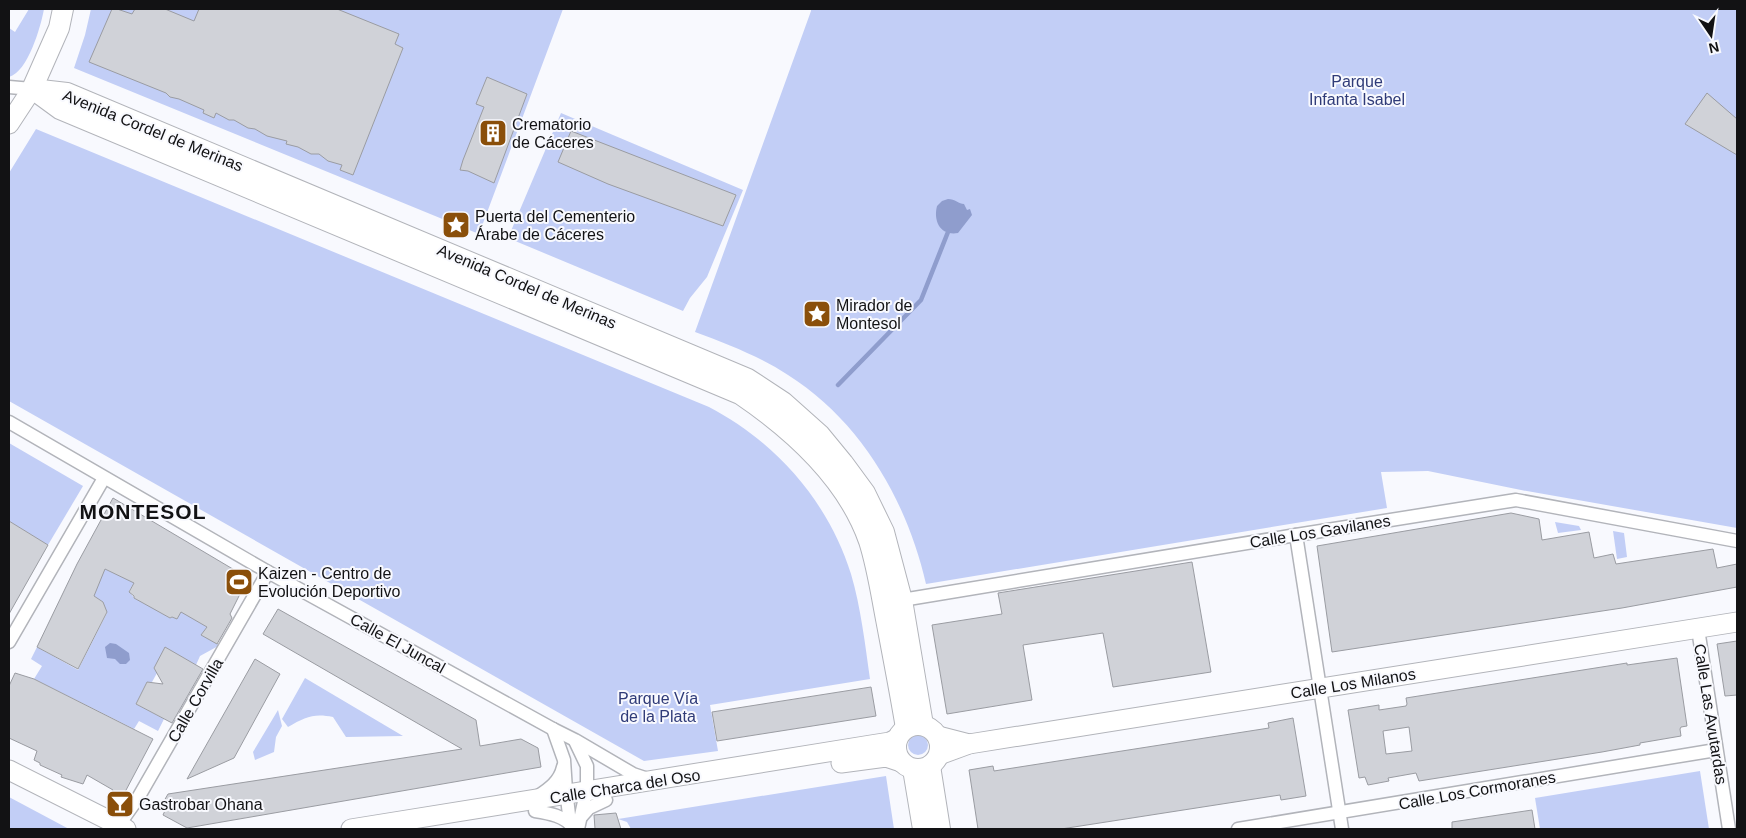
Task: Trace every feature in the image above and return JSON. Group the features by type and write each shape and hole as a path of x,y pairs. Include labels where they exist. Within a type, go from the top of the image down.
{"main road":[{"path":"32,88 59,28 63,9"},
{"name":"Avenida Cordel de Merinas","path":"32,88 67,93 748,380 783,402 820,435 843,463 865,493 884,532 902,600 918,748 923,829"},
{"name":"Avenida Cordel de Merinas","path":"32,88 60,110 740,394 772,416 808,448 830,475 851,503 868,540 877,571 918,748 940,829"}],"street":[{"path":"9,87 32,88"},
{"path":"9,124 32,88"},
{"name":"Calle El Juncal","path":"9,422 268,572 634,774 643,778 658,780"},
{"path":"9,642 104,478"},
{"name":"Calle Los Gavilanes","path":"902,600 1296,534 1516,500 1737,541"},
{"path":"1296,534 1342,829"},
{"name":"Calle Corvilla","path":"120,828 268,572"},
{"name":"Calle Los Milanos","path":"918,748 969,744 1737,622"},
{"name":"Calle Las Avutardas","path":"1698,629 1729,829"},
{"path":"553,729 564,760 576,812"},
{"path":"574,740 587,766 576,812"},
{"name":"Calle Charca del Oso","path":"351,829 531,806 576,812 658,780 890,742 918,748"},
{"name":"Calle Charca del Oso","path":"576,812 606,800 886,757 918,748"},
{"name":"Calle Los Cormoranes","path":"1238,829 1716,750"},
{"path":"564,760 559,778 531,806 548,814 576,812"},
{"path":"9,770 120,828"},
{"name":"Calle Charca del Oso","path":"422,829 531,806"}],"green space":[{"path":"29,9 44,9 40,26 28,58 16,73 9,77 9,28 15,32"},
{"path":"91,9 563,9 479,234 74,68"},
{"name":"Parque Infanta Isabel","path":"811,9 1737,9 1737,528 1521,490 1428,471 1381,472 1387,508 926,584 918,553 907,523 893,494 859,439 838,415 814,394 777,368 743,351 695,332"},
{"path":"561,113 743,190 707,277 690,298 683,311 508,238"},
{"name":"Parque Vía de la Plata","path":"36,129 709,407 733,421 777,456 814,498 829,522 851,574 862,626 870,679 710,705 718,751 644,761 9,401 9,173"},
{"path":"9,443 83,486 48,545 9,521"},
{"path":"1555,522 1579,526 1581,530 1558,533"},
{"path":"1613,531 1624,533 1627,557 1617,559"},
{"path":"105,569 135,581 129,591 134,598 147,605 159,605 156,610 170,618 177,619 183,607 192,618 207,627 201,635 220,645 200,656 196,665 165,648 154,668 157,673 152,682 147,682 136,704 164,719 158,731 139,721 134,729 34,679 42,666 31,659 37,647 78,670 107,613 103,602 89,593"},
{"path":"305,678 403,736 346,737 333,717 320,715 310,717 288,727 282,719"},
{"path":"278,710 282,726 276,737 274,752 255,760 253,752"},
{"path":"914,735 922,735 928,741 928,749 922,755 914,755 908,749 908,741"},
{"path":"1700,771 1709,829 1540,829 1535,798"},
{"path":"886,776 894,829 631,829 627,822 618,819"},
{"path":"9,797 69,829 9,829"}],"shaded area":[{"path":"948,199 964,204 967,210 970,209 972,215 958,233 943,230 937,222 937,206 942,201"},
{"path":"110,643 116,644 129,653 130,660 126,664 120,664 115,659 107,658 105,647"}],"building":[{"path":"112,9 132,14 135,9 165,9 194,21 199,9 337,9 399,34 395,44 403,48 353,175 340,170 342,165 328,161 319,154 311,154 298,147 286,144 287,141 267,136 216,113 214,118 203,113 204,110 89,62"},
{"name":"Crematorio de Cáceres","path":"487,77 527,94 494,183 468,171 460,170 484,107 476,104"},
{"path":"1707,93 1737,119 1737,155 1685,124"},
{"path":"571,131 736,195 723,226 608,184 558,162"},
{"path":"113,498 248,578 230,614 232,618 217,644 201,635 207,627 181,612 177,619 170,618 134,598 129,592 134,583 105,569 94,596 103,602 107,612 78,669 37,647 77,564"},
{"path":"1511,513 1539,519 1542,540 1589,532 1594,558 1613,554 1616,564 1713,549 1717,568 1737,564 1737,587 1622,608 1332,652 1317,546"},
{"path":"9,521 48,545 9,614"},
{"path":"1192,562 1211,672 1113,687 1103,633 1023,645 1032,700 947,714 932,625 1002,614 998,593"},
{"path":"278,609 476,720 480,746 521,739 538,748 541,767 187,828 163,815 168,804 164,801 168,794 462,749 263,634"},
{"path":"1737,641 1737,695 1725,696 1717,644"},
{"path":"165,647 203,669 172,723 136,704 147,682 163,684 154,668"},
{"path":"1677,658 1687,726 1681,727 1681,736 1602,752 1419,781 1416,773 1388,778 1389,781 1368,785 1365,777 1359,778 1348,710 1379,705 1379,710 1406,706 1406,698 1627,663 1627,665","holes":["1409,727 1412,751 1386,754 1383,731"]},
{"path":"255,659 280,674 234,758 187,779"},
{"path":"15,673 34,679 153,739 115,811 108,807 113,790 87,775 83,784 61,777 62,775 40,765 40,763 34,760 37,751 9,738 9,686"},
{"path":"871,687 876,716 717,741 712,712"},
{"path":"1293,718 1306,796 1281,800 1280,795 1061,829 978,829 969,770 993,766 994,771 1269,728 1268,723"},
{"path":"1532,810 1535,829 1452,829 1452,822"},
{"path":"616,813 621,829 595,829 594,815"}],"waterway":[{"path":"838,385 921,300 948,232"}],"place":[{"name":"Crematorio de Cáceres","path":"493,133"},
{"name":"Puerta del Cementerio Árabe de Cáceres","path":"456,225"},
{"name":"Mirador de Montesol","path":"817,314"},
{"name":"Kaizen - Centro de Evolución Deportivo","path":"239,582"},
{"name":"Gastrobar Ohana","path":"120,804"}],"district":[{"name":"MONTESOL","path":"143,512"}]}
